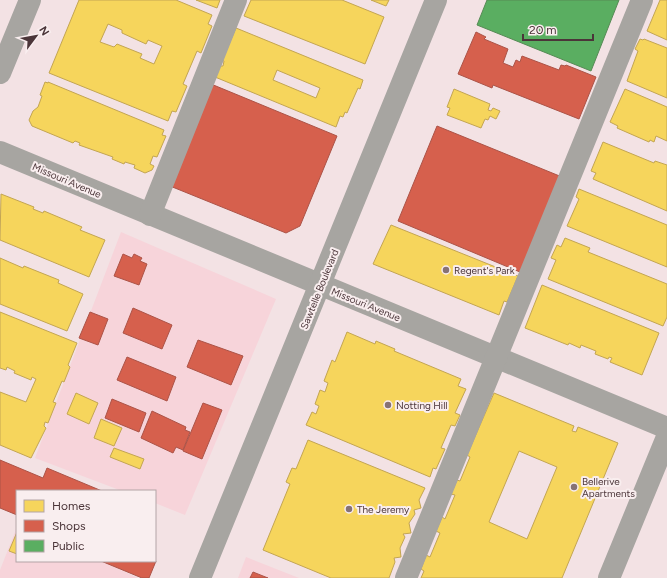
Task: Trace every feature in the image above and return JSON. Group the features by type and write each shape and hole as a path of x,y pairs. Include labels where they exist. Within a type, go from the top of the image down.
{"street":[{"path":"0,73 30,0"},
{"path":"150,215 236,0"},
{"name":"Sawtelle Boulevard","path":"200,578 436,0"},
{"path":"406,578 480,400 495,357 642,0"},
{"name":"Missouri Avenue","path":"0,152 320,286 667,428"},
{"path":"609,578 667,437"}],"shaded area":[{"path":"121,232 276,299 185,515 156,503 156,490 119,490 35,458"},
{"path":"16,530 16,562 104,562 138,578 0,578 0,570"},
{"path":"246,557 299,578 238,578"}],"building: Homes":[{"path":"79,0 176,0 212,15 208,24 212,26 201,53 197,51 183,84 187,86 176,112 172,111 168,121 49,73","holes":["108,24 122,30 122,33 146,44 148,40 162,46 154,64 140,58 142,54 117,44 114,47 100,42"]},
{"path":"196,0 220,0 217,8"},
{"path":"251,0 342,0 384,17 365,64 244,16"},
{"path":"371,0 389,0 386,6"},
{"path":"660,0 667,0 667,40 647,31"},
{"path":"236,28 363,80 360,89 358,88 347,113 345,112 343,117 340,116 336,127 215,77 220,66 223,66 224,61 222,60","holes":["277,70 320,88 316,98 273,80"]},
{"path":"640,39 644,39 667,48 667,98 627,81 638,51 635,49"},
{"path":"45,82 164,130 162,135 166,136 157,157 153,156 150,164 154,166 152,170 145,173 134,168 135,165 125,162 124,164 112,159 113,157 79,145 80,143 75,141 73,143 32,126 29,120 33,111 38,107 42,96 40,95"},
{"path":"454,89 490,104 488,110 491,111 493,108 500,111 496,119 490,116 488,120 485,119 481,128 447,115 450,108 447,107"},
{"path":"625,89 667,107 667,141 656,136 654,142 650,140 649,142 617,128 618,126 610,122"},
{"path":"603,142 654,163 655,161 667,165 667,211 593,179 596,173 591,171"},
{"path":"579,189 667,225 667,267 567,226 579,199 576,197"},
{"path":"1,194 34,207 33,209 43,213 44,211 82,227 80,230 105,240 89,277 0,240"},
{"name":"Regent's Park","path":"391,225 518,276 507,302 504,301 499,315 373,264"},
{"path":"565,238 590,248 588,252 667,284 667,317 663,326 548,279 556,260 551,258 557,245 561,247"},
{"path":"0,258 23,268 24,266 59,280 58,283 83,294 67,331 0,304"},
{"path":"542,285 659,333 642,375 610,362 612,358 609,357 608,359 595,354 596,351 581,345 580,348 569,343 568,345 525,328"},
{"path":"0,312 77,343 68,365 70,367 64,382 62,381 53,402 56,403 48,423 45,422 44,426 46,428 31,458 0,445 0,392 26,402 36,379 32,377 31,380 14,373 15,371 7,367 6,370 0,368"},
{"name":"Notting Hill","path":"347,332 375,344 376,341 395,349 394,351 461,379 458,386 466,389 455,413 460,415 455,426 451,425 441,448 445,449 436,469 433,468 430,477 306,425 312,412 316,414 319,406 315,404 320,390 325,392 328,383 324,381 332,360 335,362"},
{"path":"76,393 98,403 89,424 67,414"},
{"name":"Bellerive Apartments","path":"494,393 574,426 572,431 576,432 578,427 618,443 562,578 421,578 424,571 421,569 426,555 430,557 440,533 436,531 442,517 445,519 455,495 451,494 457,480 460,481 470,457 467,455","holes":["519,451 557,467 527,539 489,522"]},
{"path":"101,419 122,428 114,446 94,438"},
{"name":"The Jeremy","path":"308,440 425,488 419,500 421,508 414,510 415,514 409,523 411,533 403,534 405,537 400,548 401,557 394,558 395,562 389,578 331,578 263,550 290,484 286,482 292,468 296,469"},
{"path":"114,448 144,459 140,469 110,457"},
{"path":"16,534 16,554 9,551"}],"building: Shops":[{"path":"476,32 486,37 484,39 508,49 503,63 513,67 516,60 520,62 522,56 559,70 561,65 566,65 596,77 579,119 493,85 492,88 458,74"},
{"path":"211,84 337,136 300,226 286,233 170,186"},
{"path":"437,126 562,177 520,272 398,221"},
{"path":"123,254 132,258 134,254 142,258 140,261 147,264 139,285 114,276"},
{"path":"133,308 172,325 162,349 123,333"},
{"path":"90,312 108,319 98,345 79,338"},
{"path":"198,340 243,356 231,385 187,367"},
{"path":"127,357 176,377 167,401 117,380"},
{"path":"112,399 146,413 139,432 105,418"},
{"path":"203,403 222,410 202,459 183,451"},
{"path":"152,411 186,427 185,430 190,432 183,450 176,447 173,453 141,438"},
{"path":"0,460 43,478 47,468 100,490 16,490 16,515 0,508"},
{"path":"103,562 156,562 149,578 142,578"},
{"path":"253,572 268,578 250,578"}],"building: Public":[{"path":"487,0 619,0 591,71 477,25"}],"place":[{"name":"Regent's Park","path":"446,270"},
{"name":"Notting Hill","path":"388,405"},
{"name":"Bellerive Apartments","path":"574,487"},
{"name":"The Jeremy","path":"349,509"}]}
